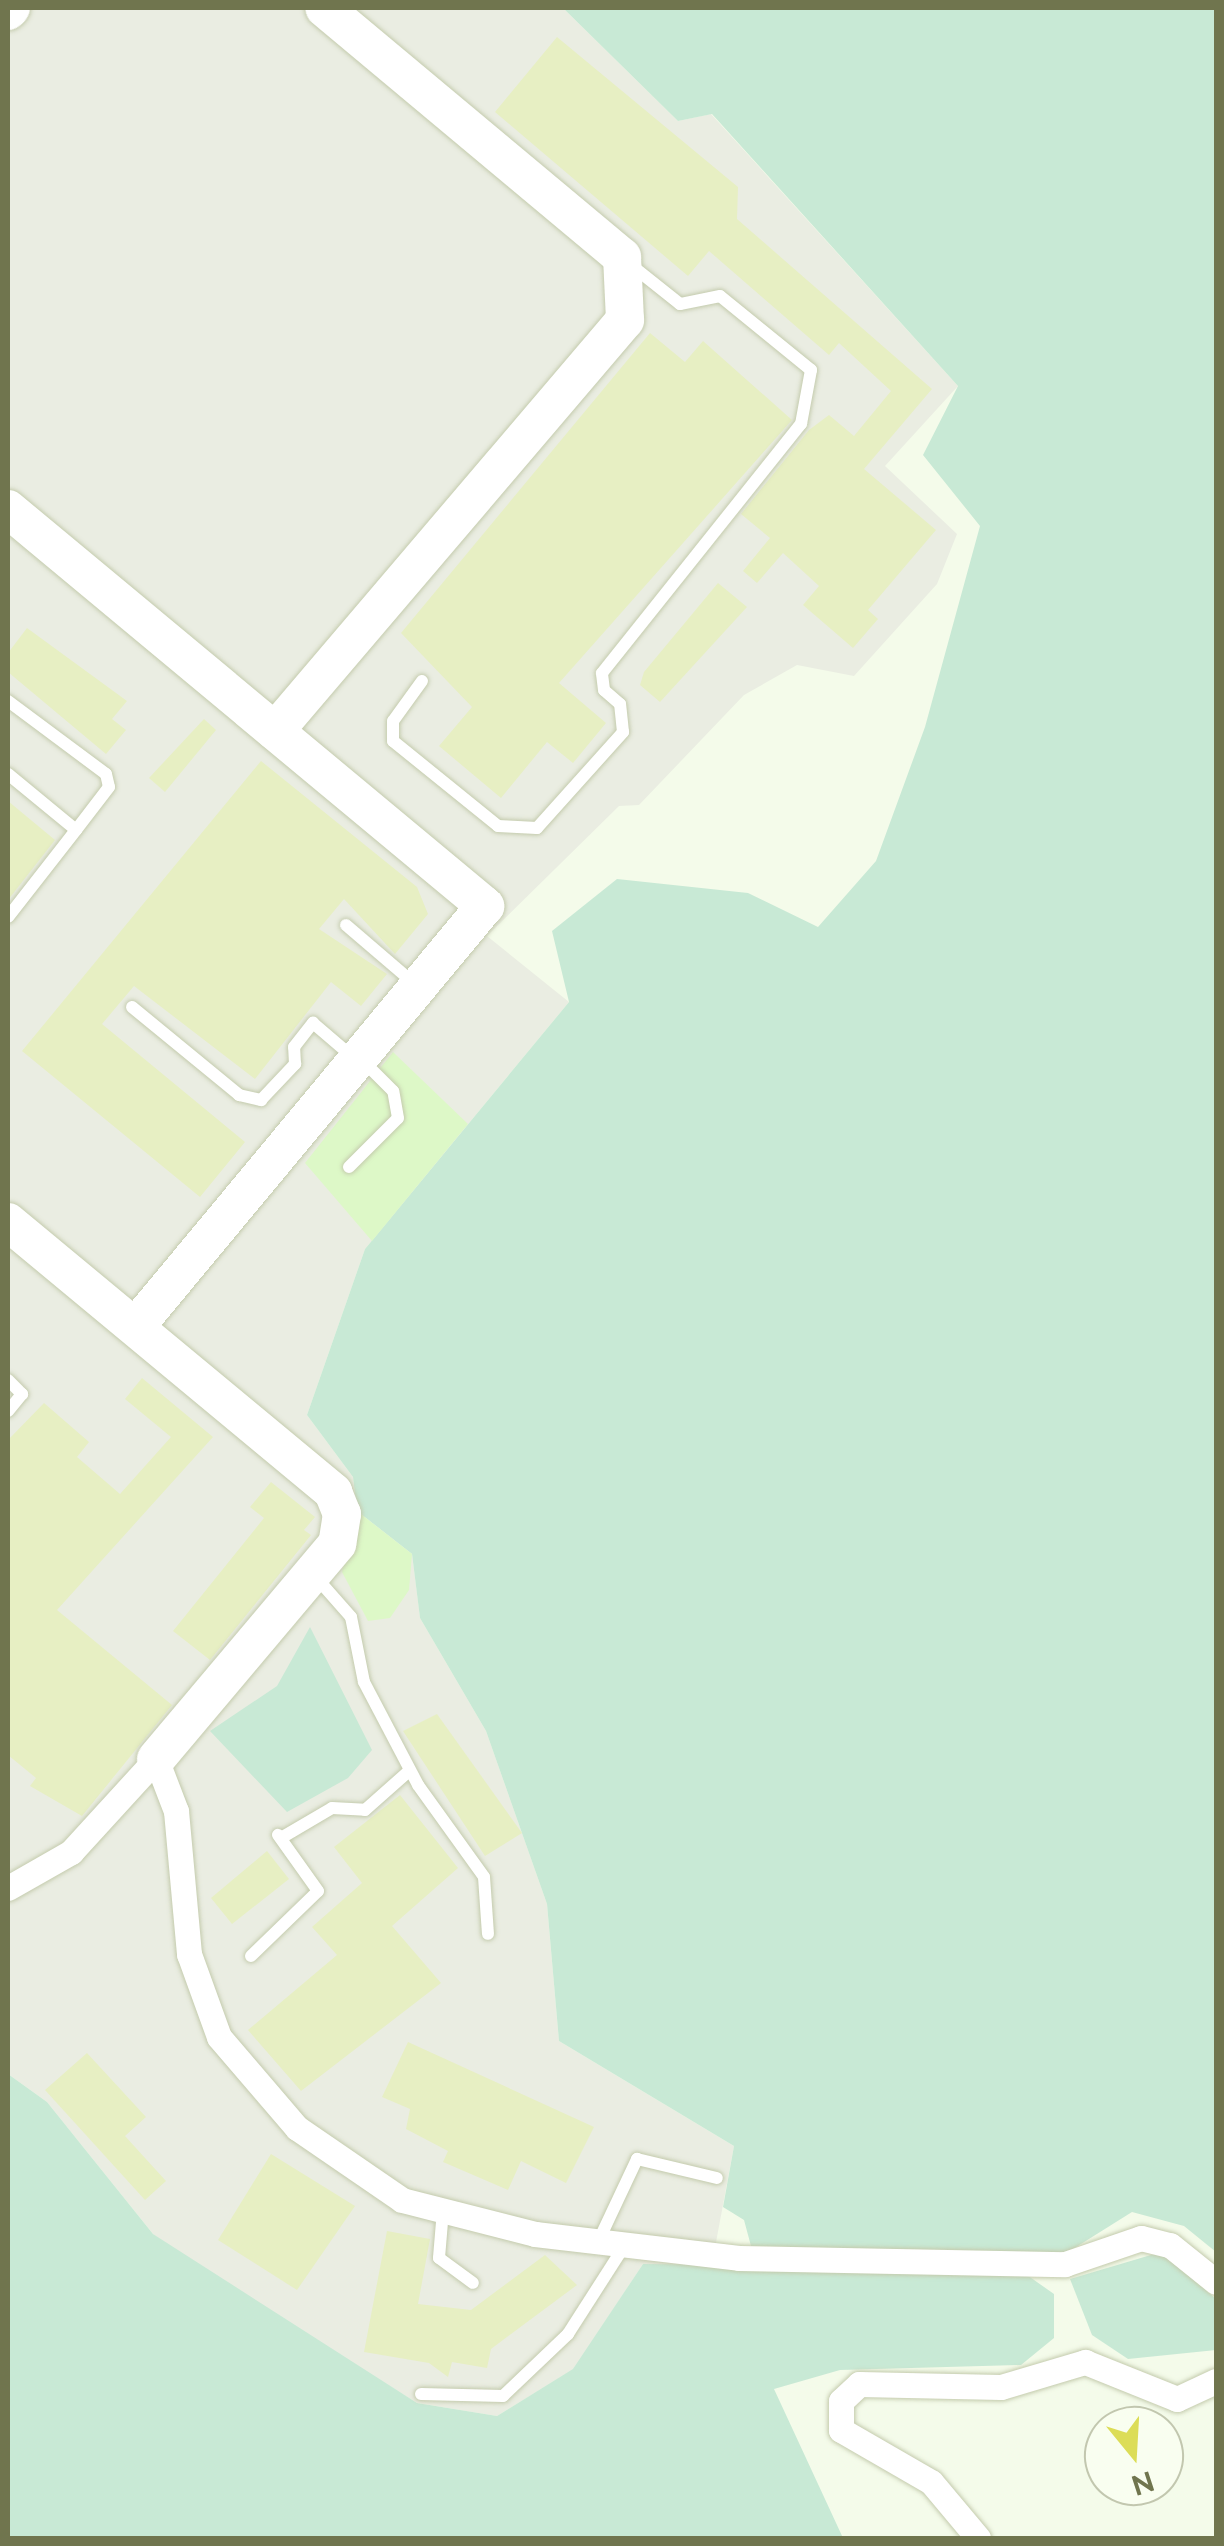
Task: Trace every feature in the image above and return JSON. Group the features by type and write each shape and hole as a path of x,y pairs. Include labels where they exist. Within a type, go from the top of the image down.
{"street":[{"path":"274,731 624,320 622,258 324,8"},
{"path":"8,509 485,906 137,1324"},
{"path":"8,1222 137,1324 333,1492 342,1514 337,1544 156,1759 72,1852 8,1888"},
{"path":"156,1759 176,1811 188,1954 219,2037 298,2128 402,2200 598,2242 739,2258 1065,2264 1141,2238 1170,2245 1216,2282"},
{"path":"978,2538 931,2482 841,2430 841,2402 858,2384 1001,2387 1085,2362 1177,2399 1216,2381"}],"lane":[{"path":"422,681 393,720 393,741 498,826 537,828 622,732 620,704 602,673 800,424 811,370 720,296 680,304 622,258"},
{"path":"8,701 106,774 108,786 8,918"},
{"path":"8,774 76,830"},
{"path":"346,924 418,986"},
{"path":"132,1006 250,1098 261,1100 295,1064 294,1048 313,1023 393,1091 398,1118 349,1167"},
{"path":"8,1380 22,1394 8,1412"},
{"path":"312,1574 351,1617 364,1682 410,1770 484,1877 488,1934"},
{"path":"251,1956 318,1891 279,1836 332,1808 365,1810 410,1770"},
{"path":"598,2242 637,2159 718,2178"},
{"path":"443,2210 439,2258 473,2284"},
{"path":"420,2394 503,2396 568,2334 625,2245"}],"shaded area":[{"path":"8,8 563,8 678,121 711,114 958,386 885,466 957,534 937,584 854,676 797,665 744,695 639,805 619,806 487,936 569,1002 365,1249 307,1415 353,1477 357,1511 412,1554 420,1618 486,1731 547,1904 559,2041 734,2146 711,2269 643,2264 574,2369 497,2416 417,2403 208,2275 153,2234 47,2102 8,2074"},
{"path":"563,8 1216,8 1216,2252 1184,2226 1132,2212 1065,2254 751,2246 744,2220 723,2207 734,2146 559,2041 547,1904 486,1731 420,1618 412,1554 357,1511 353,1477 307,1415 365,1249 569,1002 552,931 617,879 748,893 818,927 876,861 925,727 980,526 923,455 958,386 712,114 678,121"},
{"path":"310,1627 372,1750 348,1778 287,1812 210,1731 277,1686"},
{"path":"8,2074 47,2102 153,2234 417,2403 497,2416 573,2369 643,2264 1017,2268 1054,2294 1054,2338 1021,2365 840,2370 774,2389 843,2538 8,2538"},
{"path":"1161,2252 1216,2299 1216,2350 1128,2359 1092,2335 1070,2279"}],"sand":[{"path":"393,1052 468,1124 372,1241 305,1163"},
{"path":"357,1511 412,1554 409,1590 390,1618 368,1621 342,1572"}],"building":[{"path":"557,37 738,187 737,219 932,389 864,469 936,530 868,610 878,619 853,648 803,605 819,586 783,553 757,583 743,571 770,538 741,514 809,430 829,415 854,436 891,391 839,343 829,355 709,251 688,276 495,112"},
{"path":"650,333 685,362 703,341 792,420 559,683 606,723 573,763 547,742 501,798 439,746 472,707 401,633"},
{"path":"718,583 747,607 660,702 640,685 644,672"},
{"path":"27,628 127,701 112,719 126,730 106,754 8,672 8,653"},
{"path":"204,719 216,730 165,792 149,778"},
{"path":"261,761 417,887 428,914 395,954 344,899 319,929 387,974 361,1006 331,982 255,1079 134,986 102,1024 245,1142 200,1197 22,1051"},
{"path":"8,801 55,840 8,900"},
{"path":"142,1378 213,1437 57,1610 172,1705 82,1816 30,1786 36,1778 8,1755 8,1440 44,1403 89,1442 77,1457 120,1494 171,1437 125,1399"},
{"path":"271,1482 315,1517 304,1530 311,1535 210,1660 173,1631 264,1518 250,1507"},
{"path":"437,1714 522,1833 485,1856 403,1731"},
{"path":"400,1795 458,1868 392,1926 441,1983 301,2091 248,2030 337,1955 312,1927 362,1883 334,1847"},
{"path":"267,1851 289,1879 232,1924 211,1898"},
{"path":"408,2042 594,2127 566,2183 521,2161 508,2190 443,2162 448,2151 406,2129 410,2109 382,2097"},
{"path":"87,2053 146,2117 125,2136 166,2181 145,2200 45,2090"},
{"path":"271,2154 355,2206 297,2290 218,2240"},
{"path":"387,2231 430,2239 418,2304 471,2310 545,2255 577,2285 491,2349 487,2368 452,2362 448,2377 429,2363 364,2352"}]}
